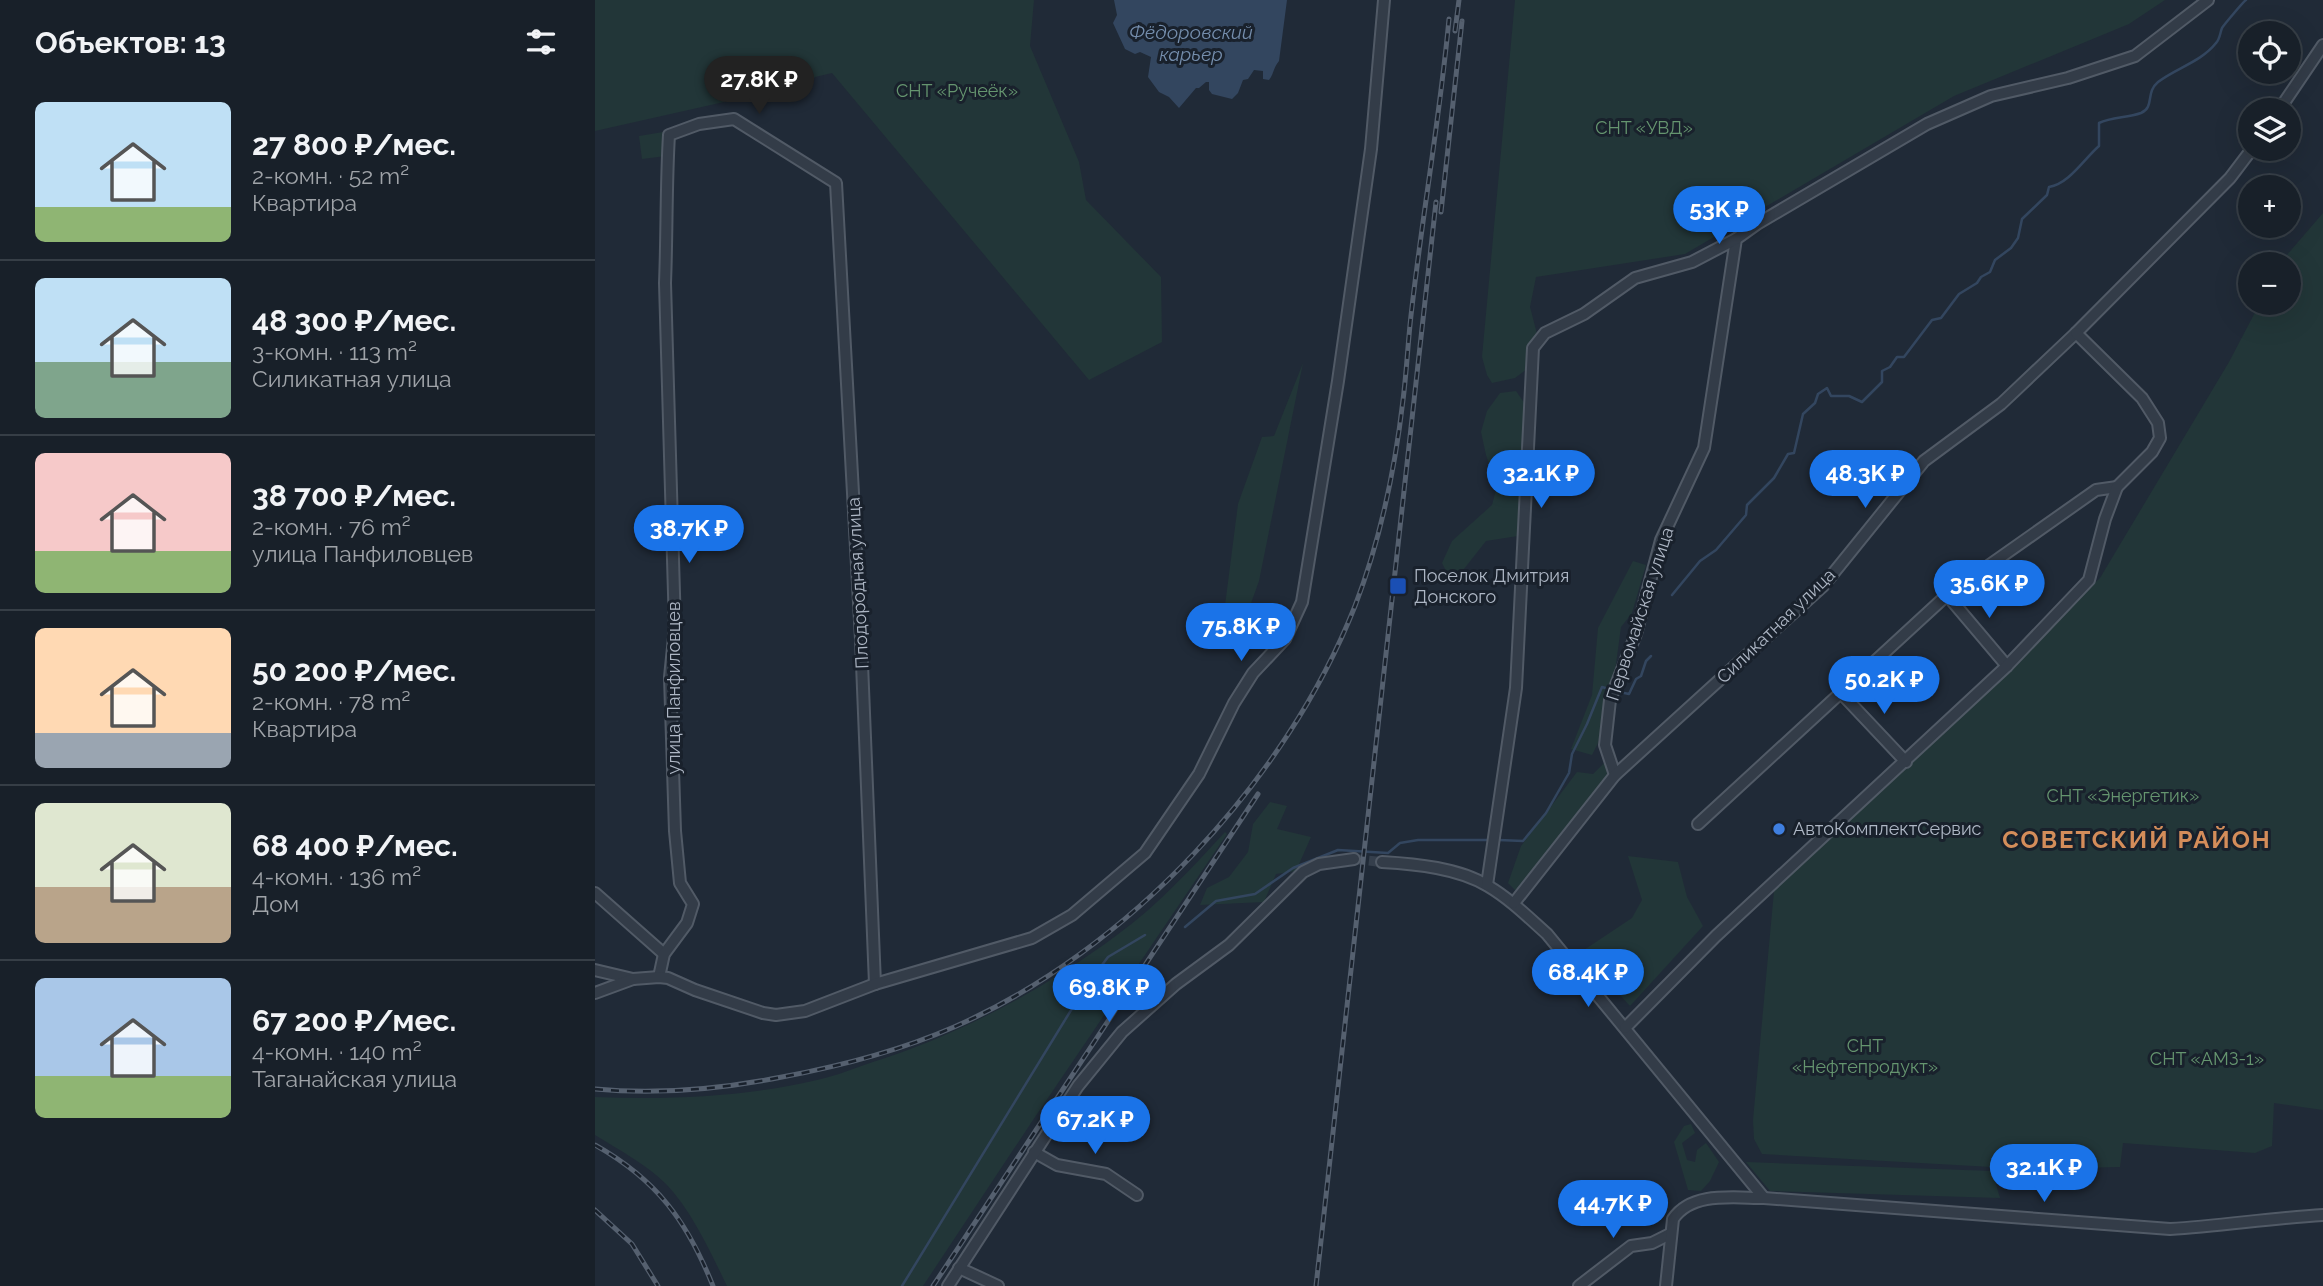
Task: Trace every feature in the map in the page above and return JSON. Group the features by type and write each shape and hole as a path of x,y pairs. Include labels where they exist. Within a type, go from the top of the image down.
{"street":[{"path":"595,993 633,979 659,977 763,1013 776,1015 805,1011 875,984 1032,938 1072,915 1145,853 1199,774 1253,673 1285,639 1302,602 1338,382 1371,149 1384,0"},
{"path":"1487,885 1516,688 1533,348 1545,333 1584,314 1635,278 1692,262 1736,239 1927,124 1991,96 2068,78 2135,56 2208,0"},
{"path":"2287,98 2323,45"},
{"name":"Плодородная улица","path":"669,135 699,124 734,119 836,183 861,639 875,984"},
{"name":"улица Панфиловцев","path":"659,977 664,954 687,923 693,904 680,883 675,831 670,677 675,628 665,283 669,135"},
{"name":"Силикатная улица","path":"1514,904 1615,775 1823,586 1924,461 2001,404 2076,333 2230,178 2243,161"},
{"name":"Первомайская улица","path":"1615,775 1605,745 1610,700 1636,634 1661,540 1704,448 1736,239"},
{"path":"1625,1028 1716,936 2007,666 2089,580 2105,519 2117,487 2153,452 2160,438 2158,424 2141,398 2076,333"},
{"path":"1698,824 1947,595 2095,491 2117,487"},
{"path":"1947,595 2007,666"},
{"path":"1840,692 1906,762"},
{"path":"948,1286 1079,1086 1135,1018 1229,944 1303,872 1319,864 1354,859"},
{"path":"1382,862 1434,868 1461,875 1487,885 1514,904 1547,934 1763,1198"},
{"path":"595,893 664,954"},
{"path":"595,970 633,979"},
{"path":"1034,1152 1057,1165 1106,1174 1137,1195"},
{"path":"1666,1286 1670,1234 1675,1215 1694,1203 1717,1198 1763,1198 2170,1229 2216,1227 2270,1218 2323,1215"},
{"path":"1579,1286 1630,1246 1652,1243 1670,1234"},
{"path":"959,1268 998,1286"}],"green space":[{"name":"СНТ «Ручеёк»","path":"595,0 1034,0 1030,46 1079,162 1086,200 1161,277 1162,342 1089,380 832,73 815,77 809,83 595,131"},
{"name":"СНТ «УВД»","path":"1515,0 2165,0 2129,24 1954,96 1685,254 1536,277 1530,307 1537,334 1528,351 1527,369 1515,378 1492,383 1482,357"},
{"path":"663,132 666,156 642,159 639,136"},
{"name":"СНТ «Энергетик»","path":"2323,213 2323,1110 2274,1103 2272,1146 2255,1153 2123,1143 2120,1167 2027,1169 1762,1154 1754,1139 1753,1120 1775,880 2100,578 2229,362 2254,315 2301,315 2301,252 2289,252"},
{"path":"1303,363 1259,581 1245,620 1223,621 1238,504 1262,437 1274,436"},
{"path":"1516,391 1525,404 1518,536 1486,541 1460,574 1450,579 1442,563 1452,541 1492,505 1497,486 1481,432 1487,411 1500,393"},
{"path":"1633,561 1646,565 1632,613 1621,627 1616,664 1598,743 1592,755 1571,749 1592,695 1598,628"},
{"path":"1606,761 1609,776 1518,893 1508,883 1521,846 1577,772 1593,774"},
{"path":"1270,802 1287,806 1277,829 1311,837 1296,871 1276,874 1264,902 1200,905 1207,888 1229,877 1248,852 1253,824"},
{"path":"1225,832 1227,834 923,1286 727,1286 700,1233 666,1184 650,1170 595,1135 595,1097 706,1096 790,1086 845,1072 906,1051 969,1024 1060,974 1132,924"},
{"path":"1628,856 1678,862 1687,897 1703,926 1630,1006 1581,952 1632,918 1642,900"},
{"path":"1691,1124 1695,1133 1682,1143 1687,1160 1695,1162 1697,1150 1706,1143 1719,1162 1710,1181 1701,1191 1688,1190 1674,1142 1684,1126"},
{"path":"1746,1162 1992,1171 2000,1198 1770,1191"}],"water":[{"name":"Фёдоровский карьер","path":"1114,0 1287,0 1279,61 1269,80 1263,79 1263,71 1254,70 1248,79 1243,80 1238,93 1232,99 1212,94 1209,82 1206,82 1196,88 1179,108 1169,97 1159,92 1148,77 1151,57 1125,49 1113,23 1117,15"}],"waterway":[{"path":"1672,595 1700,561 1716,550 1746,515 1747,505 1774,478 1788,454 1794,453 1803,414 1815,403 1818,394 1827,388 1831,396 1849,396 1862,402 1882,382 1882,371 1890,367 1897,357 1904,357 1932,320 1941,318 1959,294 1990,272 1995,260 2011,248 2018,238 2022,219 2047,195 2049,187 2070,176 2099,146 2099,123 2136,115 2145,110 2154,86 2210,50 2218,40 2223,26 2246,0"},
{"path":"1615,691 1629,694 1651,656"},
{"path":"1499,840 1523,841 1546,813 1569,773 1572,754 1602,687 1609,689"},
{"path":"1185,927 1216,901 1255,894 1293,868 1338,850 1388,853 1400,843 1418,840 1492,840"},
{"path":"902,1286 1084,989 1108,957 1145,935"}],"tunnel":[{"path":"1354,859 1382,862"}],"railway":[{"path":"1455,31 1459,0"},
{"path":"595,1089 665,1091 759,1081 869,1057 954,1027 1018,994 1080,954 1139,907 1194,854 1244,796 1288,735 1325,671 1355,606 1379,530 1400,426 1412,307 1449,19"},
{"path":"1441,212 1462,21"},
{"path":"1316,1286 1436,202"},
{"path":"933,1286 1258,794"},
{"path":"595,1145 636,1173 667,1204 692,1241 713,1286"},
{"path":"595,1210 632,1244 658,1286"}],"place":[{"name":"Поселок Дмитрия Донского","path":"1398,586"},
{"name":"АвтоКомплектСервис","path":"1779,829"}],"district":[{"name":"СОВЕТСКИЙ РАЙОН","path":"2137,840"}],"park label":[{"name":"СНТ «Нефтепродукт»","path":"1865,1056"},
{"name":"СНТ «АМЗ-1»","path":"2207,1059"}]}
